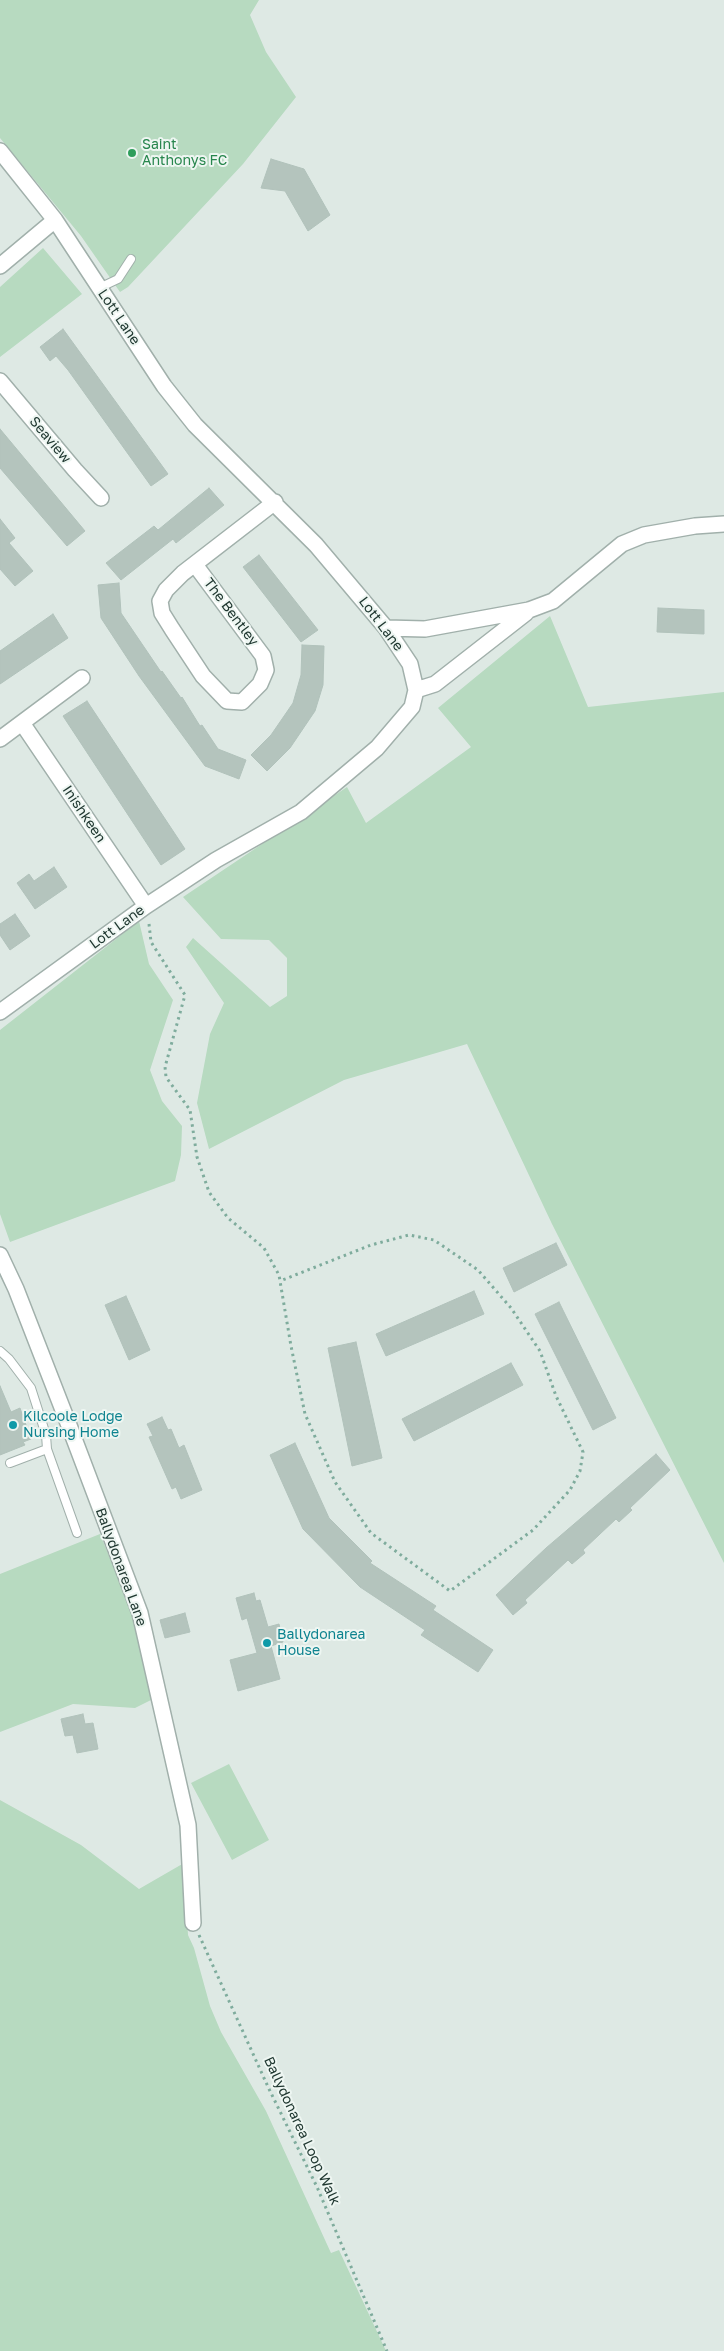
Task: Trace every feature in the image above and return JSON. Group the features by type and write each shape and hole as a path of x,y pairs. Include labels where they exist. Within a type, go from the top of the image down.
{"street":[{"name":"Lott Lane","path":"0,151 55,220 99,288 120,316 164,386 195,425 275,502 328,558 386,628 410,664 416,690 412,707 377,748 301,812 216,860 146,906 0,1012"},
{"path":"0,266 55,220"},
{"name":"Seaview","path":"0,381 101,498"},
{"name":"The Bentley","path":"196,566 263,656 266,670 260,684 242,702 227,701 203,676 162,613 160,601 166,590 183,573 196,566 275,502"},
{"path":"386,628 425,629 529,610 553,601 622,544 644,535 695,526 724,524"},
{"path":"416,690 435,684 529,610"},
{"path":"0,739 82,678"},
{"name":"Inishkeen","path":"22,723 146,906"},
{"name":"Ballydonarea Lane","path":"0,1256 16,1289 140,1613 188,1825 193,1923"}],"lane":[{"path":"99,288 118,279 131,259"},
{"path":"0,1351 9,1359 31,1388 46,1435 47,1449 77,1534"},
{"path":"10,1463 47,1449"}],"path":[{"path":"146,906 151,942 185,995 165,1067 166,1077 190,1110 197,1156 209,1192 228,1218 264,1248 279,1275 280,1282 304,1414 334,1482 371,1533 450,1591 533,1530 570,1490 580,1471 583,1452 556,1396 540,1351 511,1308 478,1270 434,1240 409,1235 371,1245 280,1282"},
{"name":"Ballydonarea Loop Walk","path":"193,1923 269,2089 317,2187 387,2351"}],"green space":[{"name":"Saint Anthonys FC","path":"0,0 259,0 250,15 266,52 296,97 243,164 128,287 120,292 81,236 0,138"},
{"path":"43,248 82,294 0,357 0,287"},
{"path":"550,616 588,707 724,692 724,1563 552,1224 467,1044 344,1080 209,1149 197,1103 210,1034 224,1003 186,947 193,938 270,1007 287,996 287,958 269,940 221,939 183,897 347,787 366,823 471,747 438,708"},
{"path":"139,921 149,964 173,1000 150,1070 162,1101 182,1126 181,1155 175,1181 10,1242 0,1214 0,1030"},
{"path":"100,1534 132,1612 155,1698 135,1708 73,1704 0,1732 0,1574"},
{"path":"229,1764 269,1840 232,1860 191,1783"},
{"path":"0,1800 81,1845 139,1889 184,1863 188,1935 194,1948 210,2006 221,2032 266,2111 331,2253 339,2250 386,2351 0,2351"}],"building":[{"path":"271,159 304,169 330,215 308,231 285,191 261,188"},
{"path":"63,329 168,474 151,486 68,370 56,356 50,361 40,347"},
{"path":"0,429 85,531 67,546 0,468"},
{"path":"209,488 224,505 176,543 173,539 121,580 106,563 154,526 158,530"},
{"path":"0,519 15,538 9,543 33,571 15,586 0,569"},
{"path":"259,555 318,630 301,642 243,567"},
{"path":"119,583 121,613 161,672 182,697 200,726 202,725 218,749 246,760 239,779 205,766 139,676 101,618 98,585"},
{"path":"658,608 704,610 704,634 657,632"},
{"path":"53,614 68,638 0,684 0,651"},
{"path":"302,645 324,646 323,685 315,711 290,748 267,771 251,755 271,735 293,703 301,675"},
{"path":"87,701 185,849 161,865 63,716"},
{"path":"54,867 67,887 35,909 17,883 29,874 34,881"},
{"path":"15,914 30,936 10,950 0,935 0,924"},
{"path":"556,1243 567,1265 514,1292 503,1268"},
{"path":"474,1291 484,1314 386,1356 376,1334"},
{"path":"126,1296 150,1350 129,1360 105,1305"},
{"path":"559,1302 616,1418 593,1430 535,1314"},
{"path":"356,1342 382,1458 352,1466 328,1348"},
{"path":"511,1363 523,1385 414,1441 402,1419"},
{"name":"Kilcoole Lodge Nursing Home","path":"0,1386 11,1412 20,1408 31,1439 23,1442 25,1445 0,1455"},
{"path":"162,1417 168,1430 171,1429 179,1448 184,1445 202,1490 181,1499 176,1487 172,1489 149,1437 153,1436 147,1424"},
{"path":"295,1443 329,1518 372,1561 370,1563 436,1606 433,1610 493,1650 478,1672 421,1635 425,1630 360,1587 303,1529 270,1455"},
{"path":"656,1454 670,1470 630,1508 632,1510 619,1522 616,1519 583,1550 585,1553 572,1564 568,1560 525,1600 527,1603 513,1615 496,1595 546,1548"},
{"name":"Ballydonarea House","path":"254,1593 256,1601 260,1600 268,1627 279,1624 283,1642 271,1646 280,1679 238,1691 230,1660 257,1653 247,1618 242,1620 236,1598"},
{"path":"185,1613 190,1632 165,1638 160,1620"},
{"path":"83,1714 85,1724 93,1723 98,1749 77,1753 73,1735 65,1736 61,1719"}],"place":[{"name":"Saint Anthonys FC","path":"132,153"},
{"name":"Kilcoole Lodge Nursing Home","path":"13,1425"},
{"name":"Ballydonarea House","path":"267,1643"}]}
